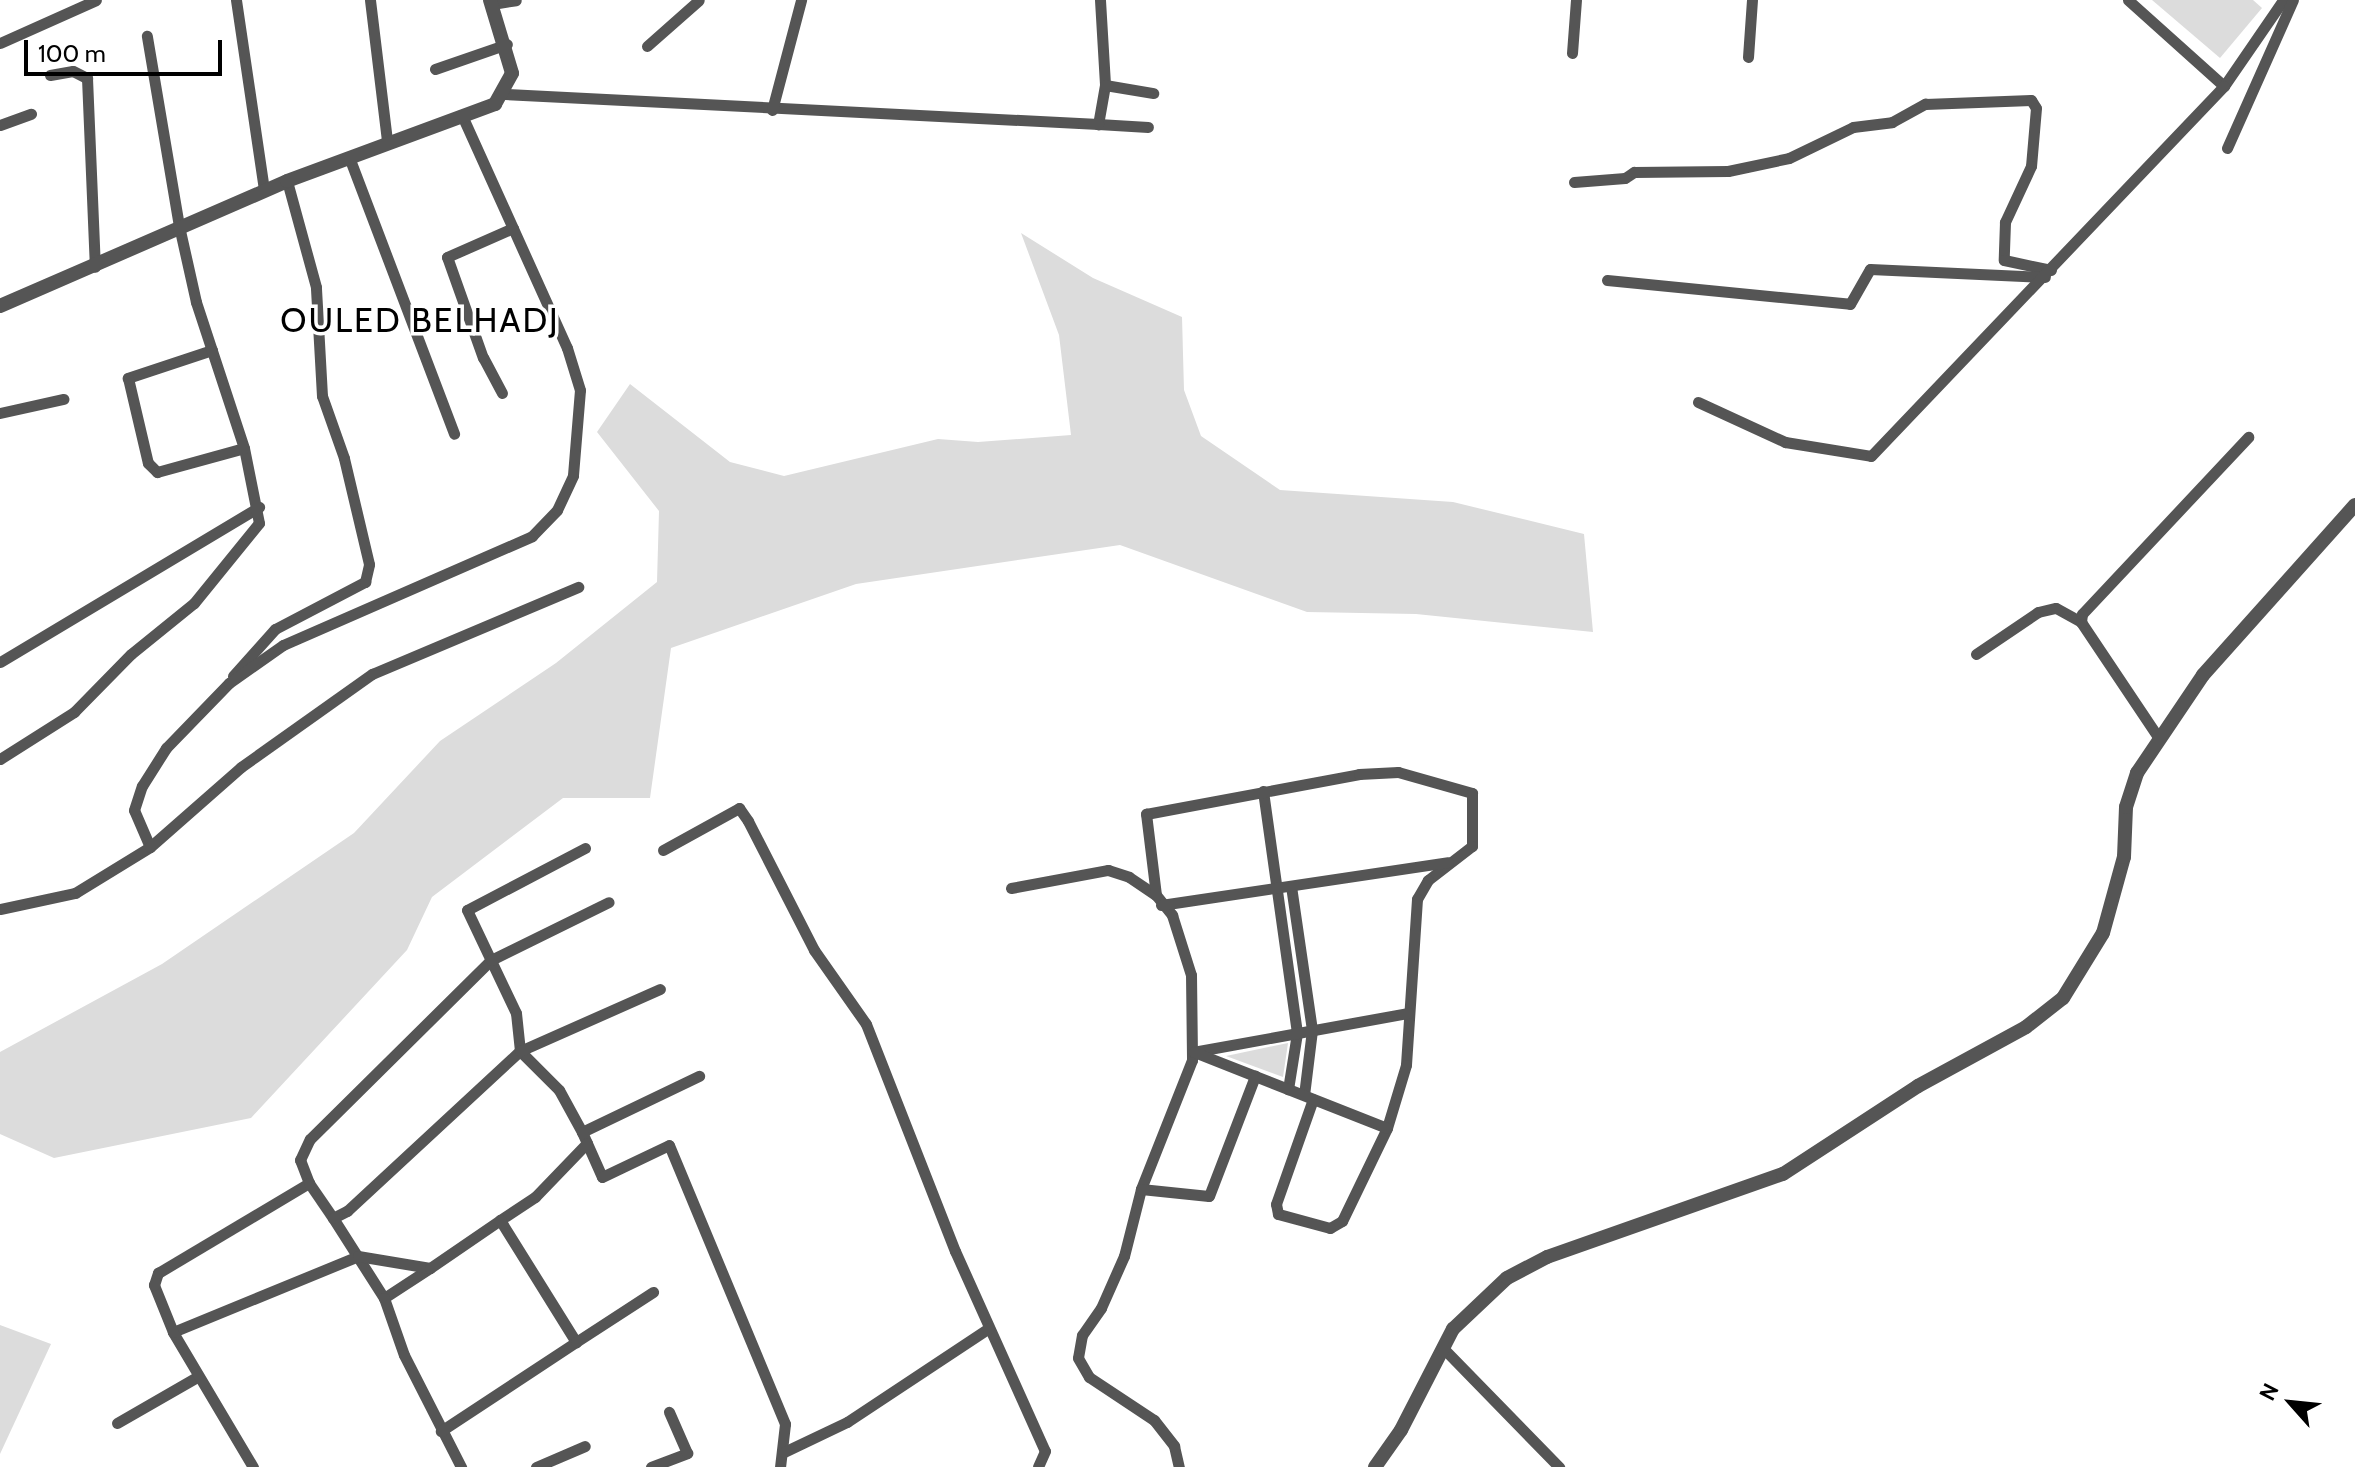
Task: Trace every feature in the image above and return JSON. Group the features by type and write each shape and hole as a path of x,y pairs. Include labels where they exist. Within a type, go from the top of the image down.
{"street":[{"path":"0,43 96,0"},
{"path":"236,0 264,190"},
{"path":"370,0 387,141"},
{"path":"0,306 95,267 179,226 264,190 387,141 495,104 505,94 512,73 507,44 491,2 516,0"},
{"path":"647,46 699,0"},
{"path":"772,110 801,0"},
{"path":"1098,124 1105,85 1100,0"},
{"path":"1572,53 1576,0"},
{"path":"1748,57 1752,0"},
{"path":"2128,0 2224,86"},
{"path":"1698,402 1785,442 1871,456 2048,274 2224,86 2283,0"},
{"path":"2227,148 2293,0"},
{"path":"0,759 74,712 131,654 194,603 249,540 259,523 259,507 244,448 212,350 179,226 147,36"},
{"path":"435,69 507,44"},
{"path":"50,75 73,71 87,78 95,267"},
{"path":"1105,85 1153,93"},
{"path":"505,94 772,110 860,108 1148,127"},
{"path":"1574,182 1625,178 1634,172 1728,171 1789,158 1853,127 1892,122 1925,104 2031,100 2036,108 2031,166 2005,222 2004,260 2048,274"},
{"path":"0,125 31,114"},
{"path":"229,683 283,645 511,548 546,524 557,510 573,475 580,390 567,348 462,115"},
{"path":"349,157 454,434"},
{"path":"150,847 134,810 142,786 166,748 229,683 249,653 275,629 365,582 369,564 344,458 322,396 316,287 287,181"},
{"path":"502,393 483,358 447,257 513,228"},
{"path":"1607,280 1850,304 1870,269 2048,274"},
{"path":"212,350 128,378 148,463 157,472 244,448"},
{"path":"0,413 63,399"},
{"path":"2081,622 2082,614 2248,437"},
{"path":"1375,1467 1401,1430 1442,1347 1475,1305 1507,1278 1547,1257 1783,1174 1918,1086 2026,1027 2063,998 2103,933 2124,857 2126,807 2137,773 2158,737 2203,675 2355,505"},
{"path":"0,662 259,507"},
{"path":"0,909 75,893 150,847 241,767 372,674 578,587"},
{"path":"1976,654 2038,612 2056,608 2081,622 2158,737"},
{"path":"1159,900 1146,814 1263,791 1288,783 1398,772 1472,793 1472,846 1448,862 1417,899 1406,1065 1387,1128 1342,1221 1330,1228 1278,1214 1276,1204 1308,1097 1312,1030 1291,886"},
{"path":"1263,791 1274,888 1297,1033 1288,1089"},
{"path":"663,850 739,808 814,950 866,1024 989,1328 1045,1451 1038,1467"},
{"path":"585,848 467,910 516,1013 520,1051 559,1090 602,1177 669,1145 785,1424 780,1467"},
{"path":"1159,900 1291,886 1448,862"},
{"path":"1011,888 1108,870 1159,900 1172,915 1191,975 1193,1052 1141,1189 1124,1256 1101,1308 1082,1335 1078,1358 1089,1377 1148,1413 1174,1446 1179,1467"},
{"path":"461,1467 404,1355 384,1298 309,1183 300,1160 310,1139 491,960 609,902"},
{"path":"333,1218 347,1211 520,1051 660,989"},
{"path":"1193,1052 1408,1013"},
{"path":"1193,1052 1387,1128"},
{"path":"384,1298 535,1197 584,1137 699,1076"},
{"path":"1141,1189 1209,1196 1255,1076"},
{"path":"253,1467 197,1377 173,1332 154,1285 158,1273 309,1183"},
{"path":"500,1220 576,1342"},
{"path":"173,1332 358,1256 430,1268"},
{"path":"441,1431 653,1292"},
{"path":"784,1452 847,1422 989,1328"},
{"path":"1442,1347 1559,1467"},
{"path":"117,1423 197,1377"},
{"path":"651,1467 687,1453 669,1412"},
{"path":"536,1467 585,1446"}],"shaded area":[{"path":"2152,0 2253,0 2262,8 2220,58"},
{"path":"1021,233 1093,278 1182,317 1184,390 1201,436 1280,490 1453,502 1584,534 1593,632 1416,614 1307,612 1120,545 856,584 671,648 650,798 563,798 432,897 407,950 251,1118 54,1158 0,1134 0,1052 162,964 354,833 440,741 556,663 657,582 659,511 597,432 630,384 730,462 784,476 938,439 978,442 1071,435 1059,335"},
{"path":"1288,1043 1283,1077 1226,1056"},
{"path":"0,1325 51,1344 0,1454"}],"district":[{"name":"OULED BELHADJ","path":"420,321"}]}
